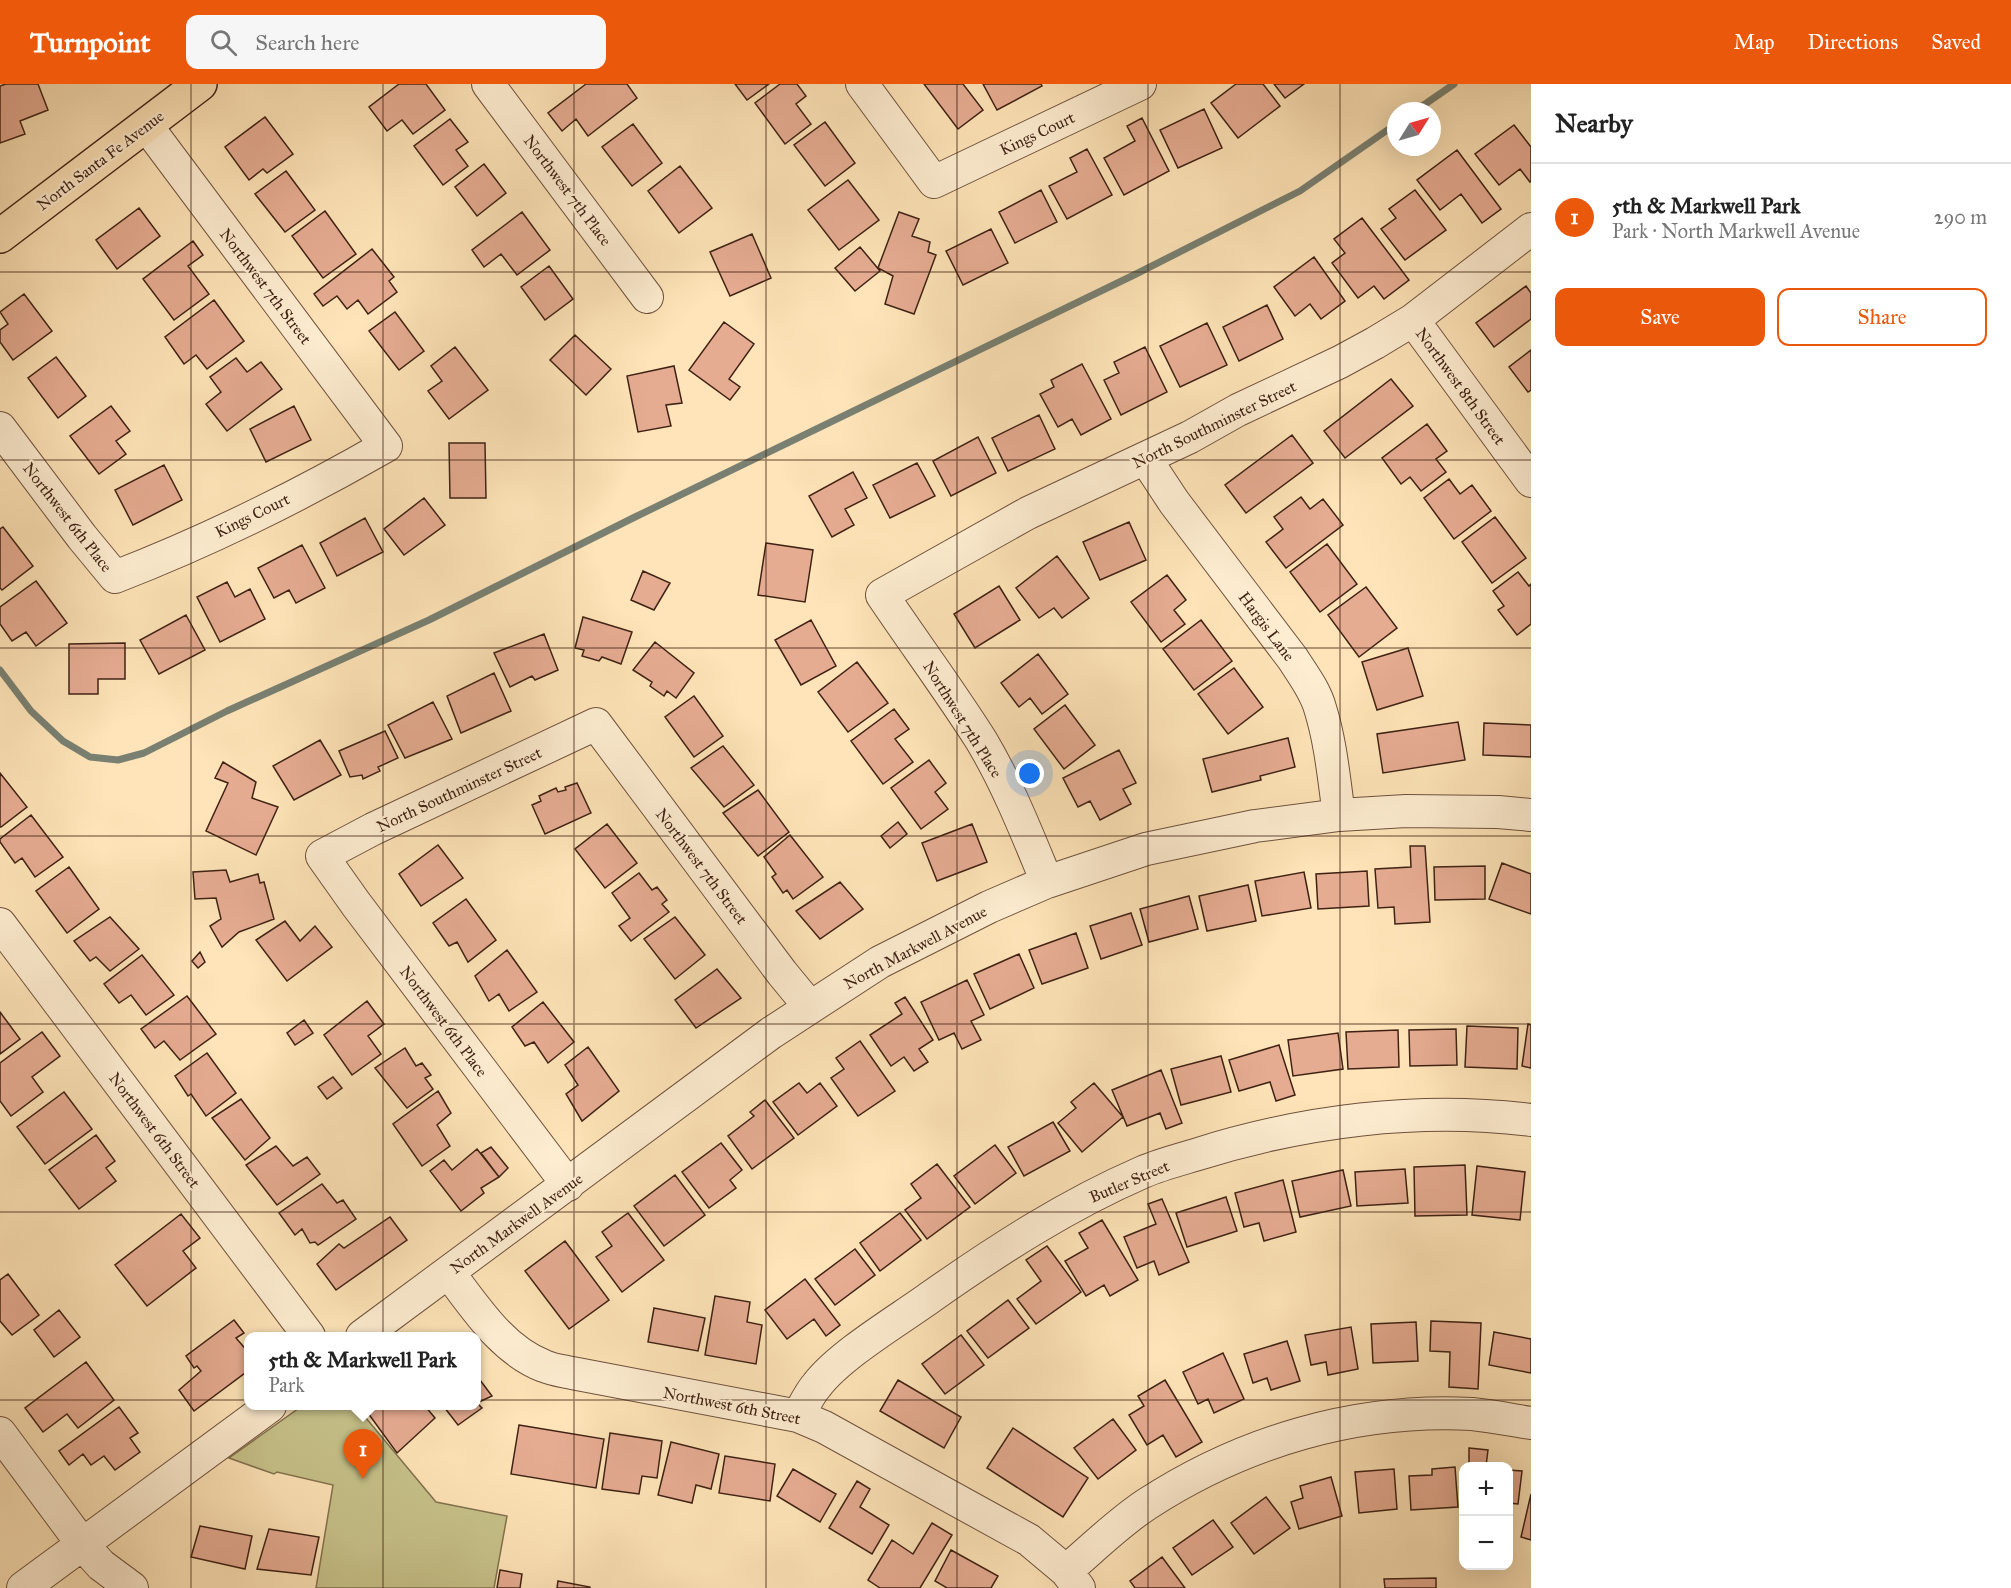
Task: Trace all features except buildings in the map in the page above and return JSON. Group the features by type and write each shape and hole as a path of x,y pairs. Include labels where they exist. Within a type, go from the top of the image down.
{"main road":[{"name":"North Santa Fe Avenue","path":"0,236 200,84"}],"street":[{"name":"Northwest 7th Place","path":"488,84 647,297"},
{"name":"Kings Court","path":"862,84 934,182 1140,84"},
{"name":"Northwest 7th Street","path":"146,125 386,446"},
{"name":"North Southminster Street","path":"882,595 1028,513 1340,362 1413,320 1531,229"},
{"name":"Northwest 8th Street","path":"1413,320 1531,481"},
{"name":"Northwest 6th Place","path":"0,428 115,578"},
{"name":"Kings Court","path":"115,578 164,558 334,476 386,446"},
{"name":"Hargis Lane","path":"1145,458 1174,502 1286,650 1310,686 1320,707 1328,740 1339,815"},
{"name":"Northwest 7th Place","path":"882,595 981,741 1025,827 1047,882"},
{"name":"Northwest 7th Street","path":"596,724 782,973 810,1007"},
{"name":"North Southminster Street","path":"322,856 373,829 596,724"},
{"name":"North Markwell Avenue","path":"368,1332 771,1033 810,1007 880,962 932,935 1047,882 1183,839 1255,826 1339,815 1406,811 1497,812 1531,815"},
{"name":"Northwest 6th Place","path":"322,856 568,1185"},
{"name":"Northwest 6th Street","path":"0,924 306,1332"},
{"name":"Butler Street","path":"798,1416 817,1384 837,1364 868,1341 998,1250 1038,1225 1145,1171 1224,1145 1309,1126 1425,1114 1505,1116 1531,1120"},
{"name":"Northwest 6th Street","path":"449,1273 501,1338 519,1352 544,1366 798,1416 833,1432 1029,1540 1072,1580"},
{"path":"23,1588 265,1410"},
{"path":"1072,1580 1145,1506 1191,1478 1238,1455 1298,1433 1343,1422 1402,1414 1474,1414 1531,1424"},
{"path":"0,1433 83,1545 101,1565 132,1588"}],"shaded area":[{"path":"296,1410 359,1410 436,1502 507,1516 494,1588 316,1588 333,1485 277,1472 274,1474 229,1458"}],"waterway":[{"path":"1428,102 1454,84"},
{"path":"0,670 31,711 63,741 90,757 118,760 144,753 227,711 429,620 635,517 1136,274 1300,191 1387,130"}],"place":[{"name":"5th & Markwell Park","path":"363,1479"}]}
